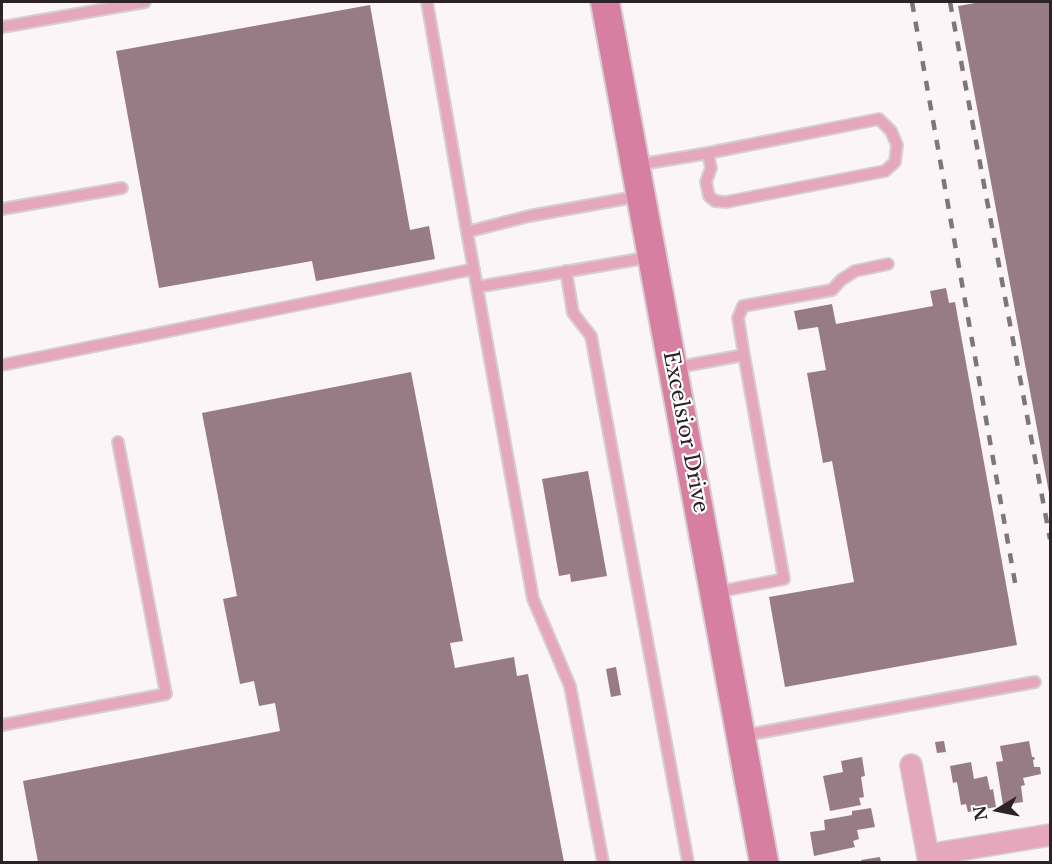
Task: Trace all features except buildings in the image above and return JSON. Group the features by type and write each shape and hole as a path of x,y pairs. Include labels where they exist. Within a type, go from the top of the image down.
{"main road":[{"name":"Excelsior Drive","path":"605,2 764,862"}],"street":[{"path":"910,765 928,859 1050,835"}],"lane":[{"path":"2,27 145,2"},
{"path":"428,2 533,599 570,686 603,862"},
{"path":"636,165 879,119 891,131 897,145 895,162 885,171 726,202 715,201 709,195 706,182 711,168 708,153"},
{"path":"2,209 122,188"},
{"path":"467,232 529,216 640,196"},
{"path":"477,287 651,257"},
{"path":"715,592 784,579 738,318 743,306 832,290 841,280 855,271 888,264"},
{"path":"2,365 474,269"},
{"path":"566,271 573,313 591,336 688,862"},
{"path":"673,368 744,355"},
{"path":"2,725 166,693 118,442"},
{"path":"741,736 1035,682"}],"railway":[{"path":"912,2 1016,588"},
{"path":"950,2 1050,539"}]}
